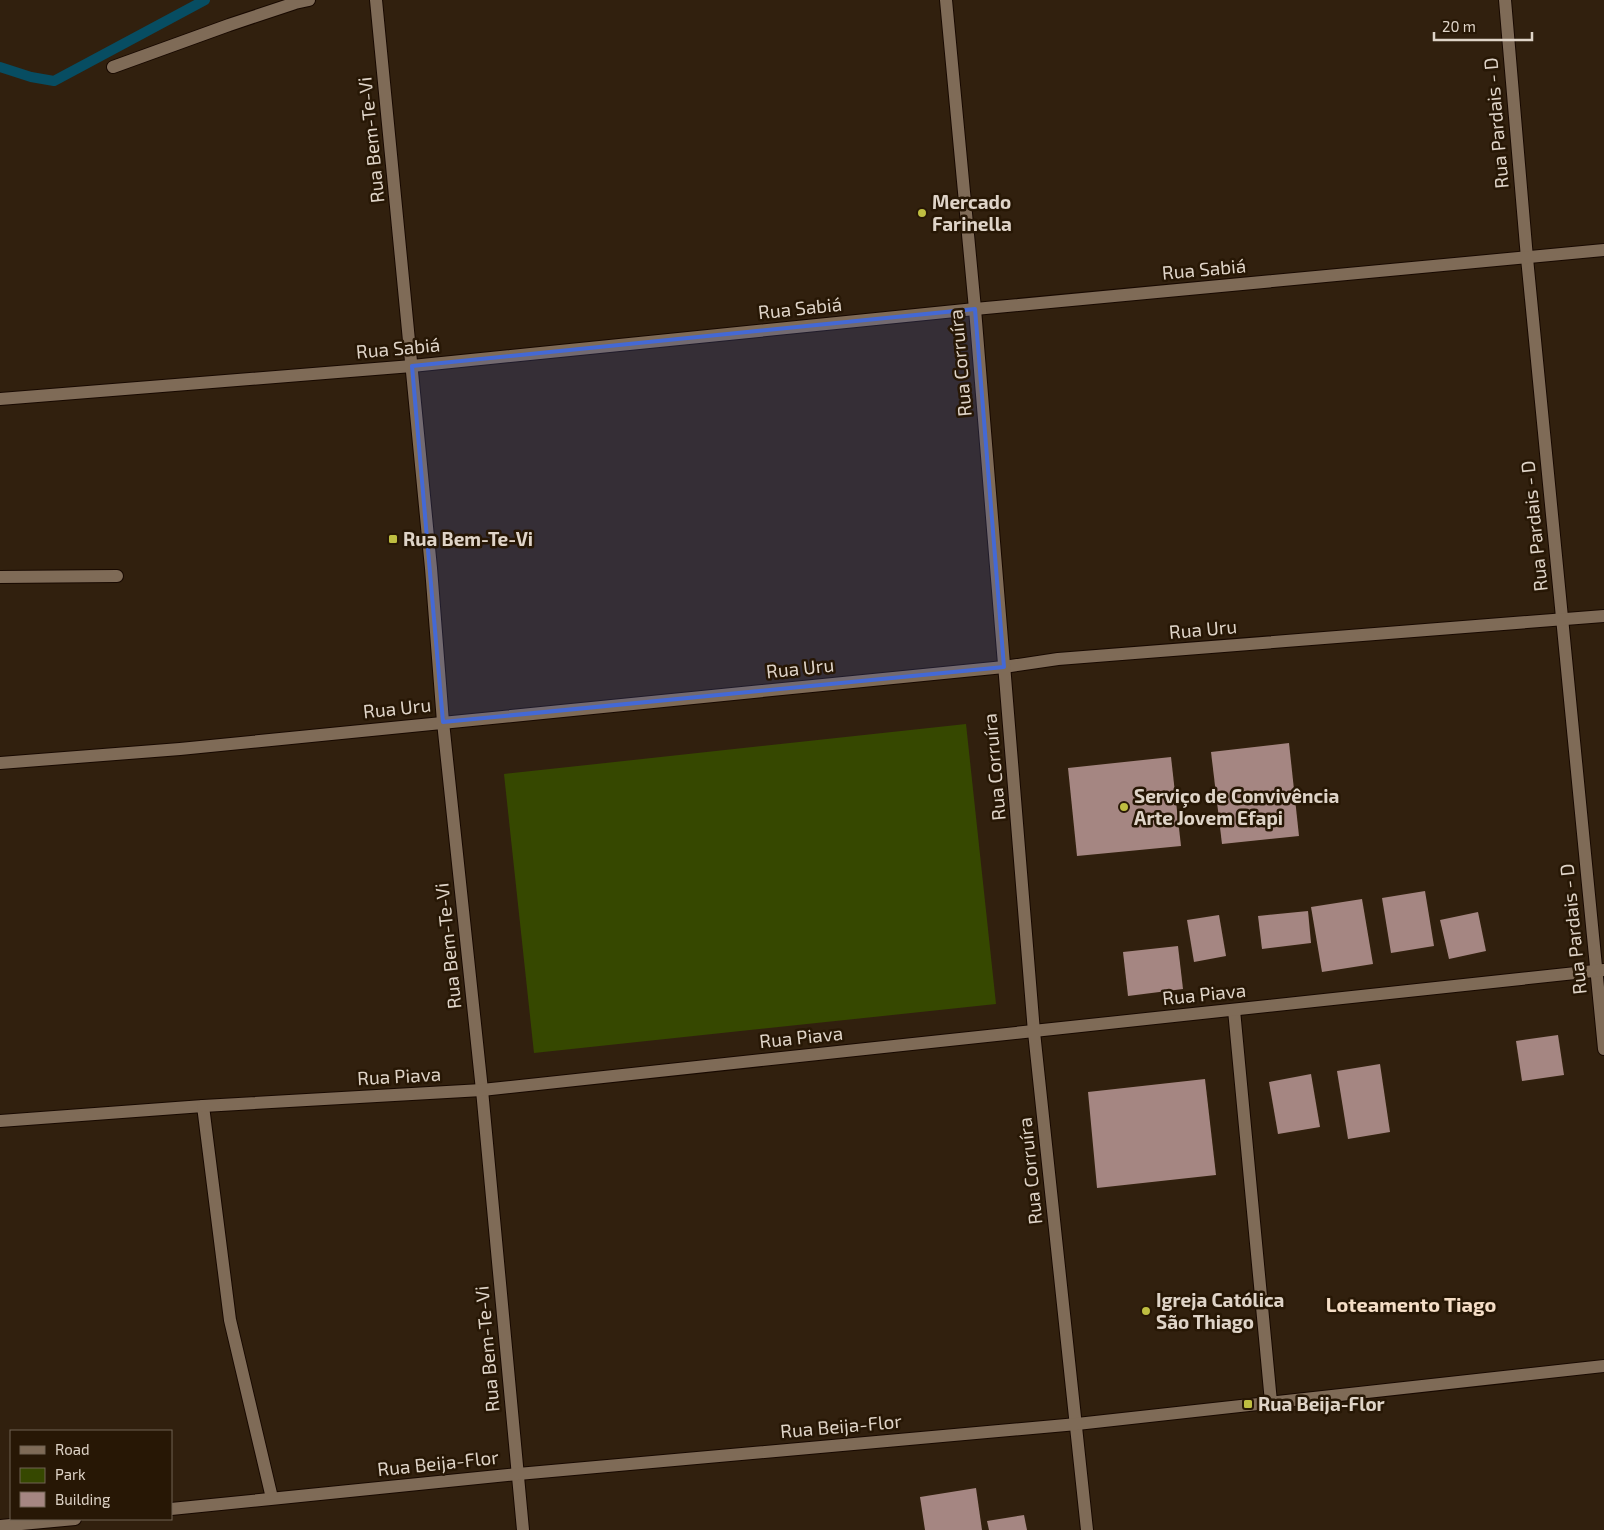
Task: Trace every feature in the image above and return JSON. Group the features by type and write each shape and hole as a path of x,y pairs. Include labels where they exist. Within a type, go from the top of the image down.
{"street":[{"path":"113,67 267,12 309,0"},
{"name":"Rua Bem-Te-Vi","path":"376,0 431,568 443,722 482,1090 523,1530"},
{"name":"Rua Corruíra","path":"946,0 975,309 1034,1032 1087,1530"},
{"name":"Rua Pardais - D","path":"1504,0 1562,620 1600,970 1604,1048"},
{"name":"Rua Sabiá","path":"0,399 412,366 975,309 1604,250"},
{"path":"0,577 117,576"},
{"name":"Rua Uru","path":"0,763 190,748 1004,667 1058,659 1604,616"},
{"name":"Rua Piava","path":"0,1121 203,1106 482,1090 1600,970"},
{"path":"1234,1010 1271,1402"},
{"path":"203,1106 230,1320 272,1498"},
{"name":"Rua Beija-Flor","path":"172,1509 518,1474 1077,1424 1604,1366"},
{"path":"0,1526 64,1520"}],"highlighted area":[{"path":"975,309 1004,667 443,722 412,366"}],"green space":[{"path":"966,724 996,1004 534,1053 504,774"}],"building":[{"path":"1289,743 1299,836 1222,844 1211,752"},
{"name":"Serviço de Convivência Arte Jovem Efapi","path":"1171,757 1181,846 1077,856 1068,768"},
{"path":"1425,891 1434,946 1391,953 1382,898"},
{"path":"1362,899 1373,964 1322,972 1311,907"},
{"path":"1308,911 1311,943 1262,949 1258,916"},
{"path":"1478,912 1486,951 1449,959 1440,920"},
{"path":"1219,915 1226,956 1194,962 1187,920"},
{"path":"1178,946 1183,989 1128,996 1123,952"},
{"path":"1558,1035 1564,1075 1522,1081 1516,1041"},
{"path":"1380,1064 1390,1132 1348,1139 1337,1071"},
{"path":"1311,1074 1320,1127 1278,1134 1269,1082"},
{"path":"1205,1079 1216,1175 1097,1188 1088,1092"},
{"path":"976,1488 982,1530 925,1530 920,1497"},
{"path":"1024,1515 1027,1530 989,1530 987,1521"}],"waterway":[{"path":"0,67 31,77 54,81 205,0"}],"place":[{"name":"Mercado Farinella","path":"922,213"},
{"name":"Rua Bem-Te-Vi","path":"393,539"},
{"name":"Serviço de Convivência Arte Jovem Efapi","path":"1124,807"},
{"name":"Igreja Católica São Thiago","path":"1146,1311"},
{"name":"Rua Beija-Flor","path":"1248,1404"}],"district":[{"name":"Loteamento Tiago","path":"1411,1305"}]}
